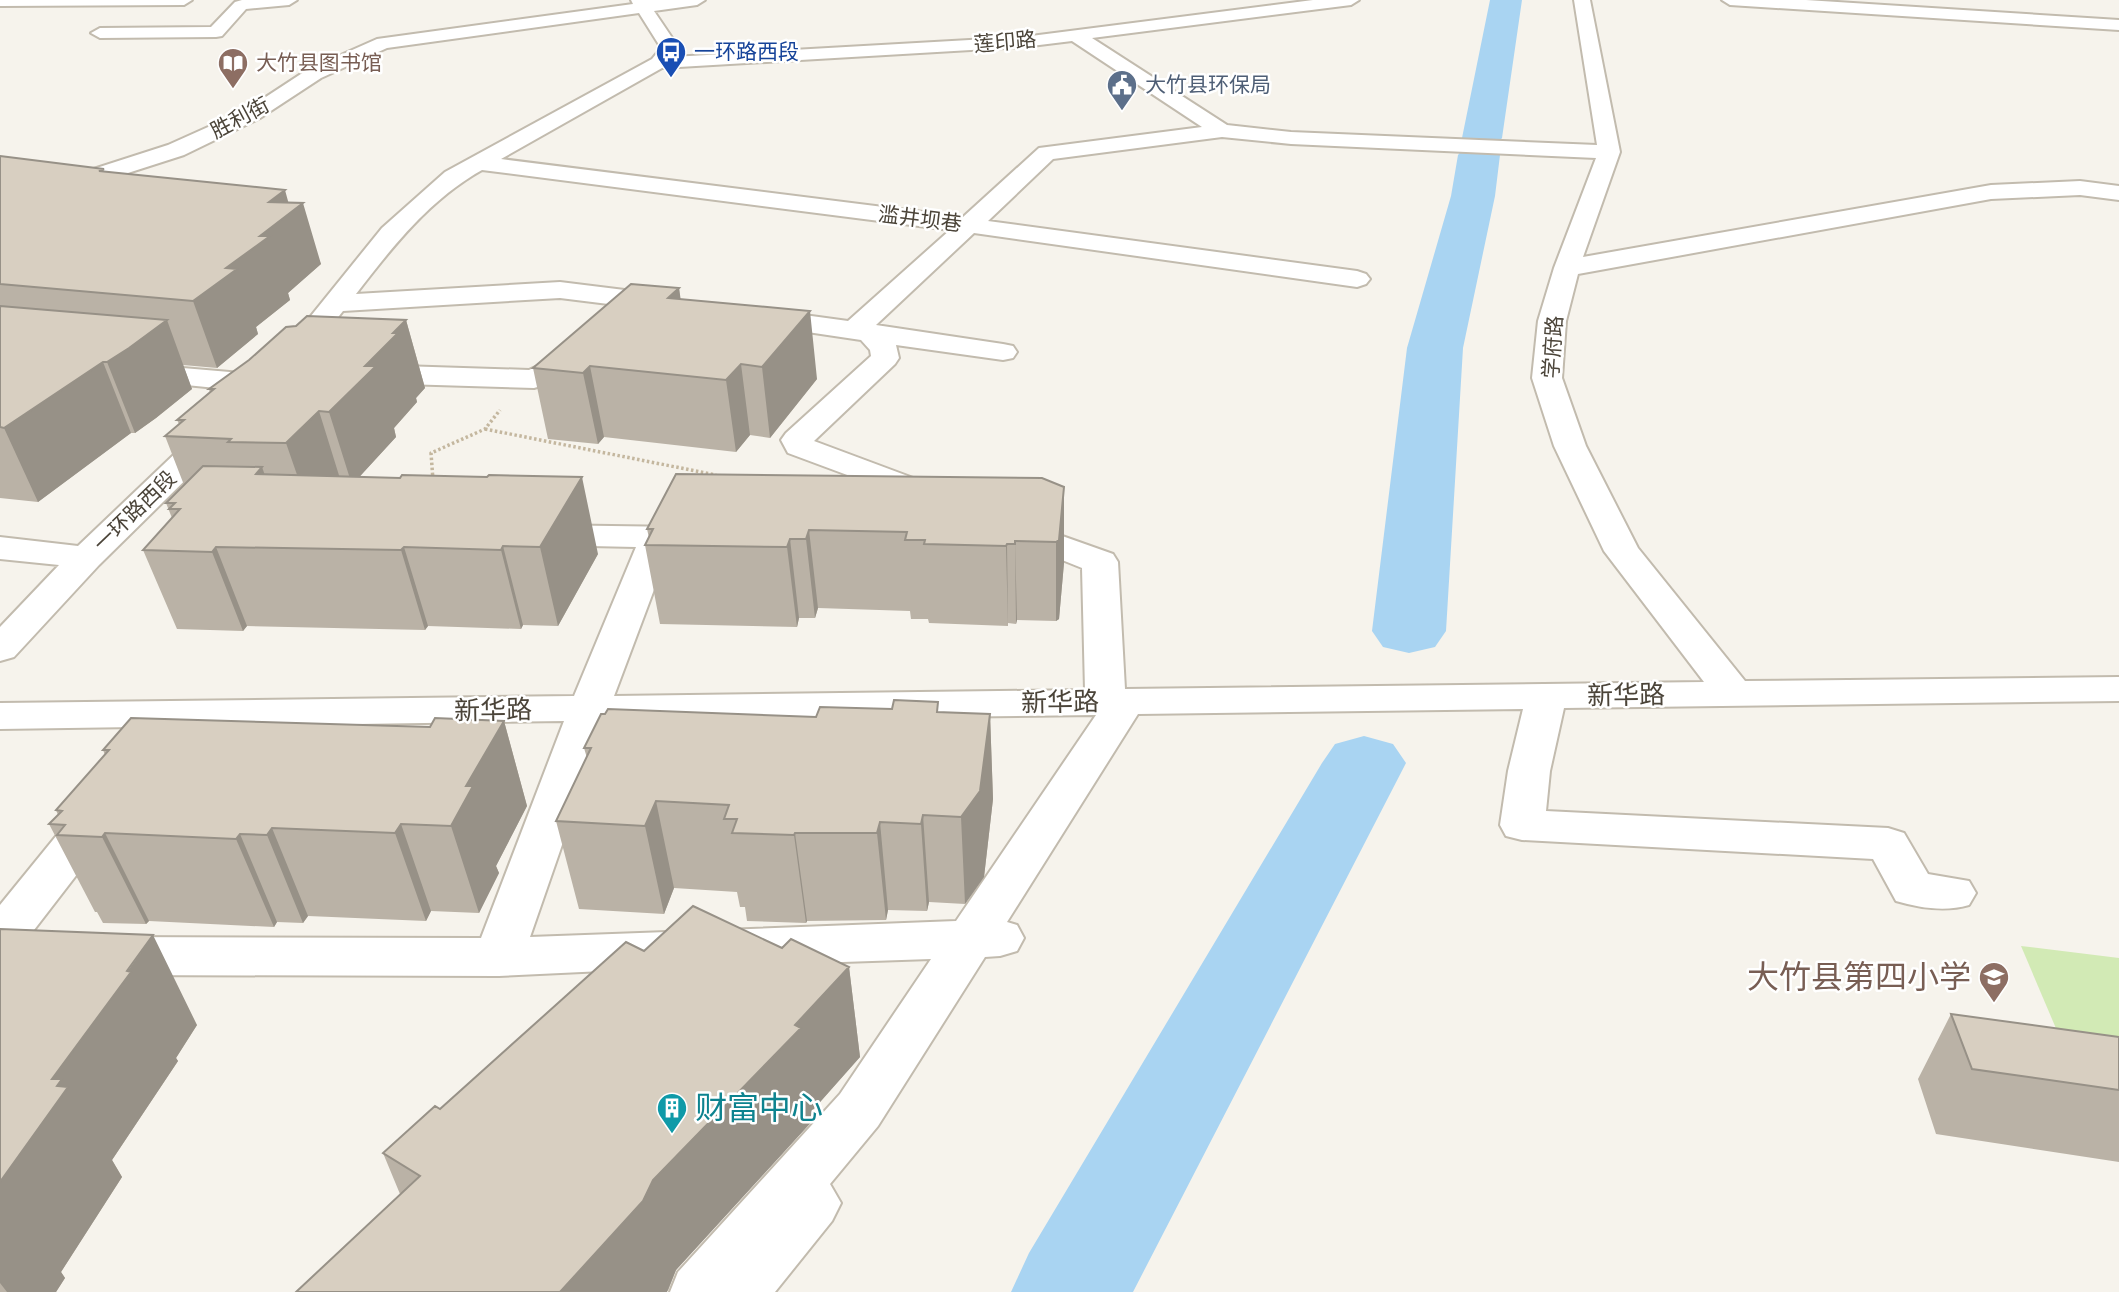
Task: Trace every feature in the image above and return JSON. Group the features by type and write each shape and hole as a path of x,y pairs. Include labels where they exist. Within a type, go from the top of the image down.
{"street":[{"path":"0,1 184,0"},
{"path":"100,33 216,32 241,5 289,0"},
{"name":"胜利街","path":"0,207 176,150 253,114 314,74 383,43 641,3 697,0"},
{"name":"莲印路","path":"658,63 842,54 1075,36 1350,0"},
{"path":"862,333 968,225 1047,153 1222,131 1291,138 1609,152 1581,0"},
{"path":"1730,0 2115,28"},
{"path":"641,3 670,48 658,63"},
{"path":"1075,36 1222,131"},
{"name":"一环路西段","path":"0,649 116,528 273,377 391,233 453,177 658,63"},
{"name":"学府路","path":"1609,152 1567,268 1552,321 1547,377 1570,446 1622,551 1734,694"},
{"name":"滥井坝巷","path":"482,163 968,225 1357,279"},
{"path":"1567,268 1991,192 2080,188 2119,193"},
{"path":"336,303 559,290 691,307 639,325"},
{"path":"732,313 1003,352"},
{"path":"737,1292 883,1119 986,937 1128,702 1100,562 1047,541 977,521 799,446 797,440 885,358 884,348 862,333"},
{"path":"108,370 273,377 332,373 534,379 604,342"},
{"path":"116,528 158,529"},
{"path":"505,534 713,537"},
{"path":"499,957 589,709 657,537"},
{"path":"0,548 86,558"},
{"name":"新华路","path":"0,716 2119,689"},
{"path":"1546,696 1529,771 1522,825 1888,844 1913,889 1952,893"},
{"path":"179,714 136,767 28,952 499,957 986,937"},
{"path":"700,1292 859,1110 986,937"}],"path":[{"path":"434,491 431,453 485,429 507,402"},
{"path":"485,429 717,475 721,486"}],"green space":[{"path":"2021,946 2119,958 2119,1059 2066,1052"}],"building":[{"path":"0,156 104,169 99,171 285,190 269,202 303,203 260,236 270,236 226,268 237,269 193,301 0,284"},
{"path":"631,284 679,288 668,298 810,311 762,367 741,364 726,380 590,366 583,373 533,368"},
{"path":"0,306 167,320 129,348 103,362 4,428 0,427"},
{"path":"307,316 406,320 393,333 398,333 365,366 376,366 329,412 319,411 286,443 228,442 231,439 165,436 184,420 177,420 214,389 209,389 249,360 286,327 296,326"},
{"path":"203,466 262,467 256,474 400,478 402,475 582,477 540,547 503,546 501,550 216,547 212,552 143,550 180,509 169,509 175,503 166,503"},
{"path":"676,474 1042,478 1064,487 1059,540 1015,541 1015,544 1006,546 924,544 925,540 905,540 907,532 809,530 806,539 790,539 787,547 645,545 653,529 647,529"},
{"path":"894,700 938,702 937,712 990,714 980,791 961,817 923,815 921,824 880,822 877,833 732,833 737,819 724,819 729,805 656,801 645,826 556,821 591,748 584,748 601,714 605,714 608,709 816,717 820,707 892,709"},
{"path":"131,718 430,727 435,718 504,721 466,786 473,786 451,826 401,824 395,833 272,828 267,835 240,834 236,839 105,833 102,837 57,835 65,825 49,824 62,811 56,810 109,750 103,750"},
{"path":"693,906 782,948 791,939 849,967 795,1025 801,1028 653,1180 643,1201 560,1292 296,1292 420,1176 383,1153 435,1106 440,1109 626,942 644,951"},
{"path":"0,929 153,935 127,971 131,972 52,1079 62,1079 57,1086 68,1087 0,1182"},
{"path":"1951,1014 2119,1037 2119,1090 1972,1069"}],"waterway":[{"path":"1482,138 1506,0"},
{"path":"1409,631 1435,348 1473,196 1479,155"},
{"path":"1071,1292 1364,763"}],"place":[{"name":"一环路西段","path":"671,79"},
{"name":"大竹县图书馆","path":"233,90"},
{"name":"大竹县环保局","path":"1122,112"},
{"name":"大竹县第四小学","path":"1994,1004"},
{"name":"财富中心","path":"672,1135"}]}
